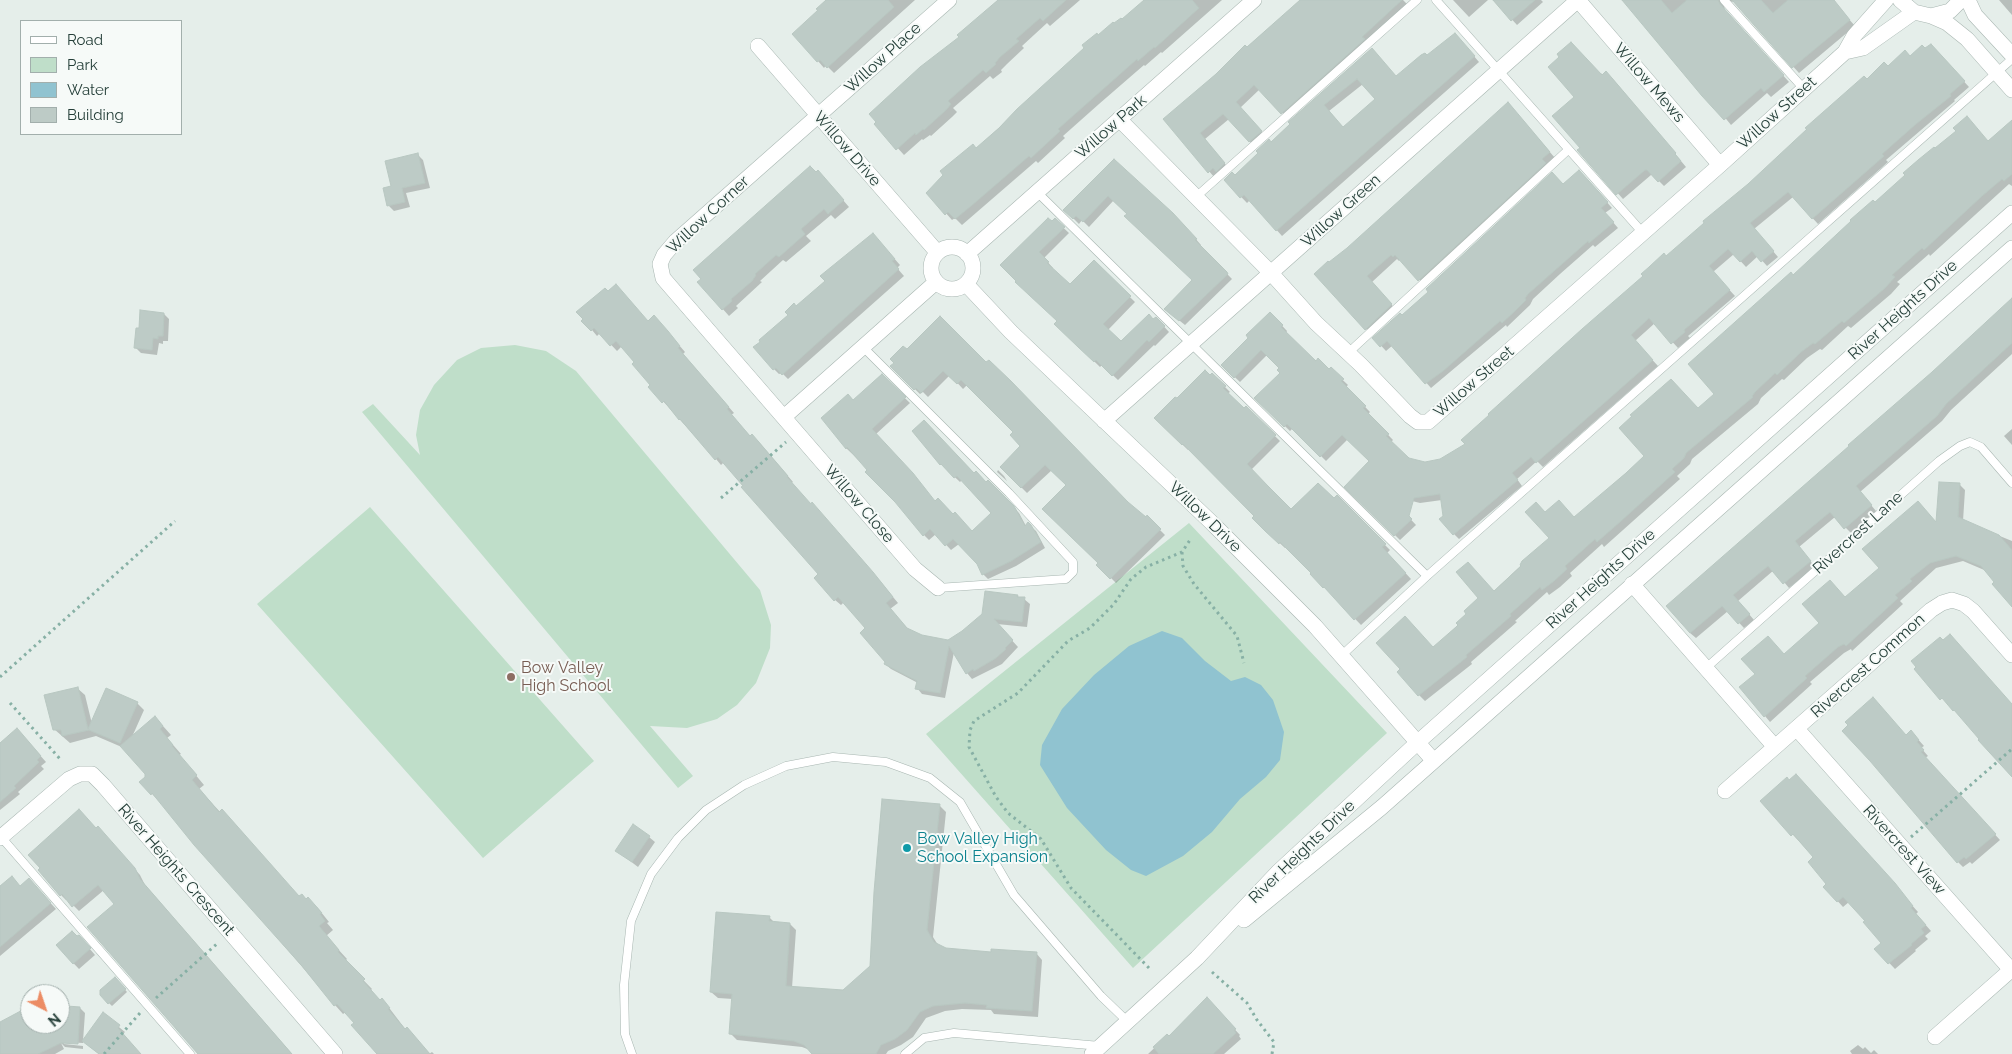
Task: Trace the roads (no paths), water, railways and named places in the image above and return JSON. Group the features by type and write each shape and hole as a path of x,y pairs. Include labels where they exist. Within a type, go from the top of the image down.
{"street":[{"name":"Willow Place","path":"818,116 949,0"},
{"name":"Willow Park","path":"967,254 1254,0"},
{"name":"Willow Green","path":"1104,421 1578,0"},
{"name":"Willow Mews","path":"1578,0 1720,165"},
{"name":"Willow Street","path":"1120,119 1197,196 1316,322 1410,416 1418,422 1428,422 1804,89 1844,52 1854,36 1886,0"},
{"path":"1900,0 1914,12 1931,16 1947,23 1967,39 2012,90"},
{"path":"1931,16 1950,10 1961,0"},
{"path":"1968,0 1975,15 2012,55"},
{"name":"Willow Street","path":"1844,52 1863,48 1914,12"},
{"name":"Willow Drive","path":"758,46 937,252"},
{"name":"Willow Corner","path":"784,417 669,285 664,278 660,264 664,255 676,241 818,116"},
{"name":"River Heights Drive","path":"1199,956 1279,871 1417,743 2012,214"},
{"path":"952,247 959,248 967,254 972,264 972,271 966,284 947,289 936,282 930,270 931,263 937,252 952,247"},
{"name":"River Heights Drive","path":"1096,1050 1199,956 1338,843 1433,760 2012,248"},
{"path":"784,417 936,282"},
{"name":"Willow Drive","path":"966,284 1010,332 1212,523 1315,626 1433,760"},
{"name":"Willow Close","path":"784,417 915,569 938,588"},
{"path":"1632,584 1775,747"},
{"name":"Rivercrest Common","path":"1725,791 1931,610 1942,603 1952,600 1964,604 1973,611 2012,655"},
{"name":"Rivercrest View","path":"1797,729 2012,971"},
{"name":"River Heights Crescent","path":"0,838 69,778 80,774 92,774 335,1054"},
{"path":"1934,1037 2012,971"}],"lane":[{"path":"1197,196 1416,0"},
{"path":"1436,0 1643,233"},
{"path":"1724,0 1804,89"},
{"path":"1341,656 1427,576 2012,59"},
{"path":"1348,353 1568,150"},
{"path":"1037,192 1427,576"},
{"path":"863,347 1009,494 1073,562 1074,572 1066,579 938,588"},
{"name":"Rivercrest Lane","path":"1706,668 1939,461 1960,446 1970,442 1981,447 2012,483"},
{"path":"632,1054 624,1034 624,985 631,921 651,874 678,838 706,810 744,785 786,766 833,757 886,762 930,778 960,802 1014,895 1101,996 1127,1021"},
{"path":"0,838 190,1054"},
{"path":"905,1054 924,1038 954,1032 1096,1050"}],"water":[{"path":"1162,631 1182,638 1205,661 1231,681 1245,677 1261,685 1273,700 1284,732 1280,760 1266,777 1240,799 1212,832 1183,856 1146,876 1131,870 1106,850 1067,808 1040,765 1042,745 1062,709 1094,675 1129,646"}],"place":[{"name":"Bow Valley High School","path":"511,677"},
{"name":"Bow Valley High School Expansion","path":"907,848"}]}
